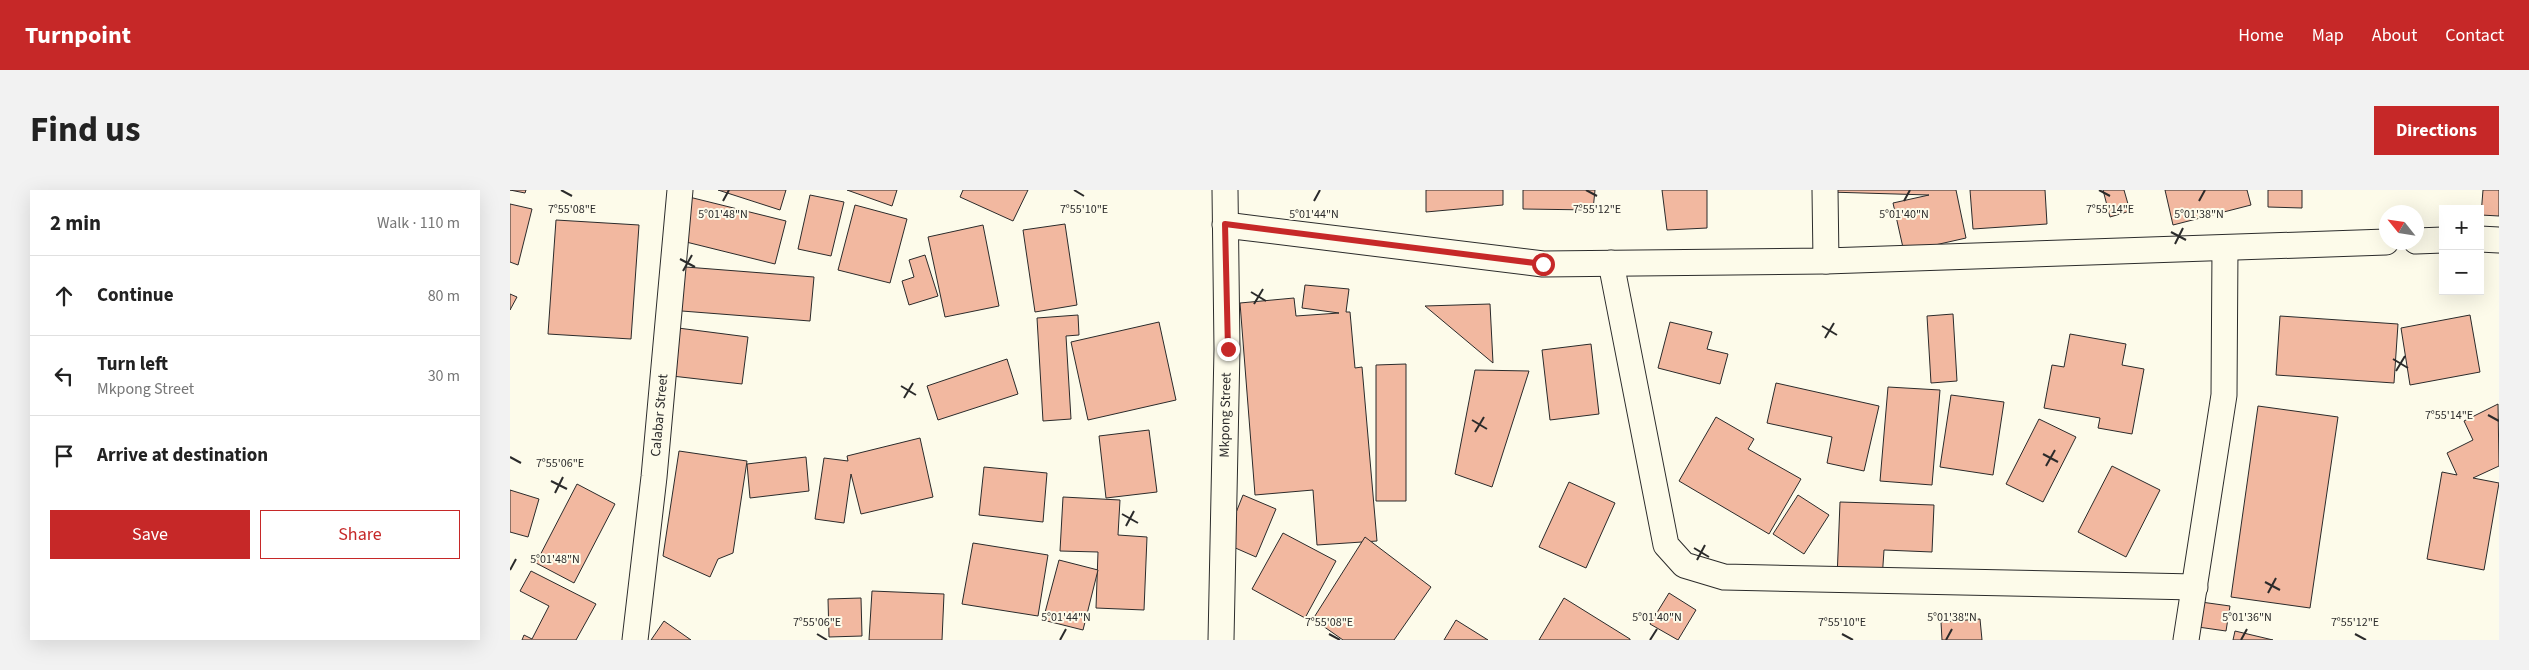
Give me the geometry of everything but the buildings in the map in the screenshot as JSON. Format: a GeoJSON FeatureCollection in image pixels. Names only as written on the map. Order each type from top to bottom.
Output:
{"type":"FeatureCollection","features":[{"type":"Feature","properties":{"kind":"street","name":"Calabar Street"},"geometry":{"type":"LineString","coordinates":[[634,640],[654,478],[680,190]]}},
{"type":"Feature","properties":{"kind":"street","name":"Mkpong Street"},"geometry":{"type":"LineString","coordinates":[[1221,640],[1228,349],[1225,190]]}},
{"type":"Feature","properties":{"kind":"street"},"geometry":{"type":"LineString","coordinates":[[1825,190],[1826,261]]}},
{"type":"Feature","properties":{"kind":"street"},"geometry":{"type":"LineString","coordinates":[[1225,224],[1543,264],[1826,261],[2379,242]]}},
{"type":"Feature","properties":{"kind":"street"},"geometry":{"type":"LineString","coordinates":[[2484,239],[2499,240]]}},
{"type":"Feature","properties":{"kind":"street"},"geometry":{"type":"LineString","coordinates":[[2424,241],[2439,240]]}},
{"type":"Feature","properties":{"kind":"street"},"geometry":{"type":"LineString","coordinates":[[2186,640],[2224,395],[2225,249]]}},
{"type":"Feature","properties":{"kind":"street"},"geometry":{"type":"LineString","coordinates":[[1611,263],[1666,545],[1684,565],[1724,577],[2194,588]]}},
{"type":"Feature","properties":{"kind":"route"},"geometry":{"type":"LineString","coordinates":[[1228,349],[1225,224],[1543,264]]}}]}
